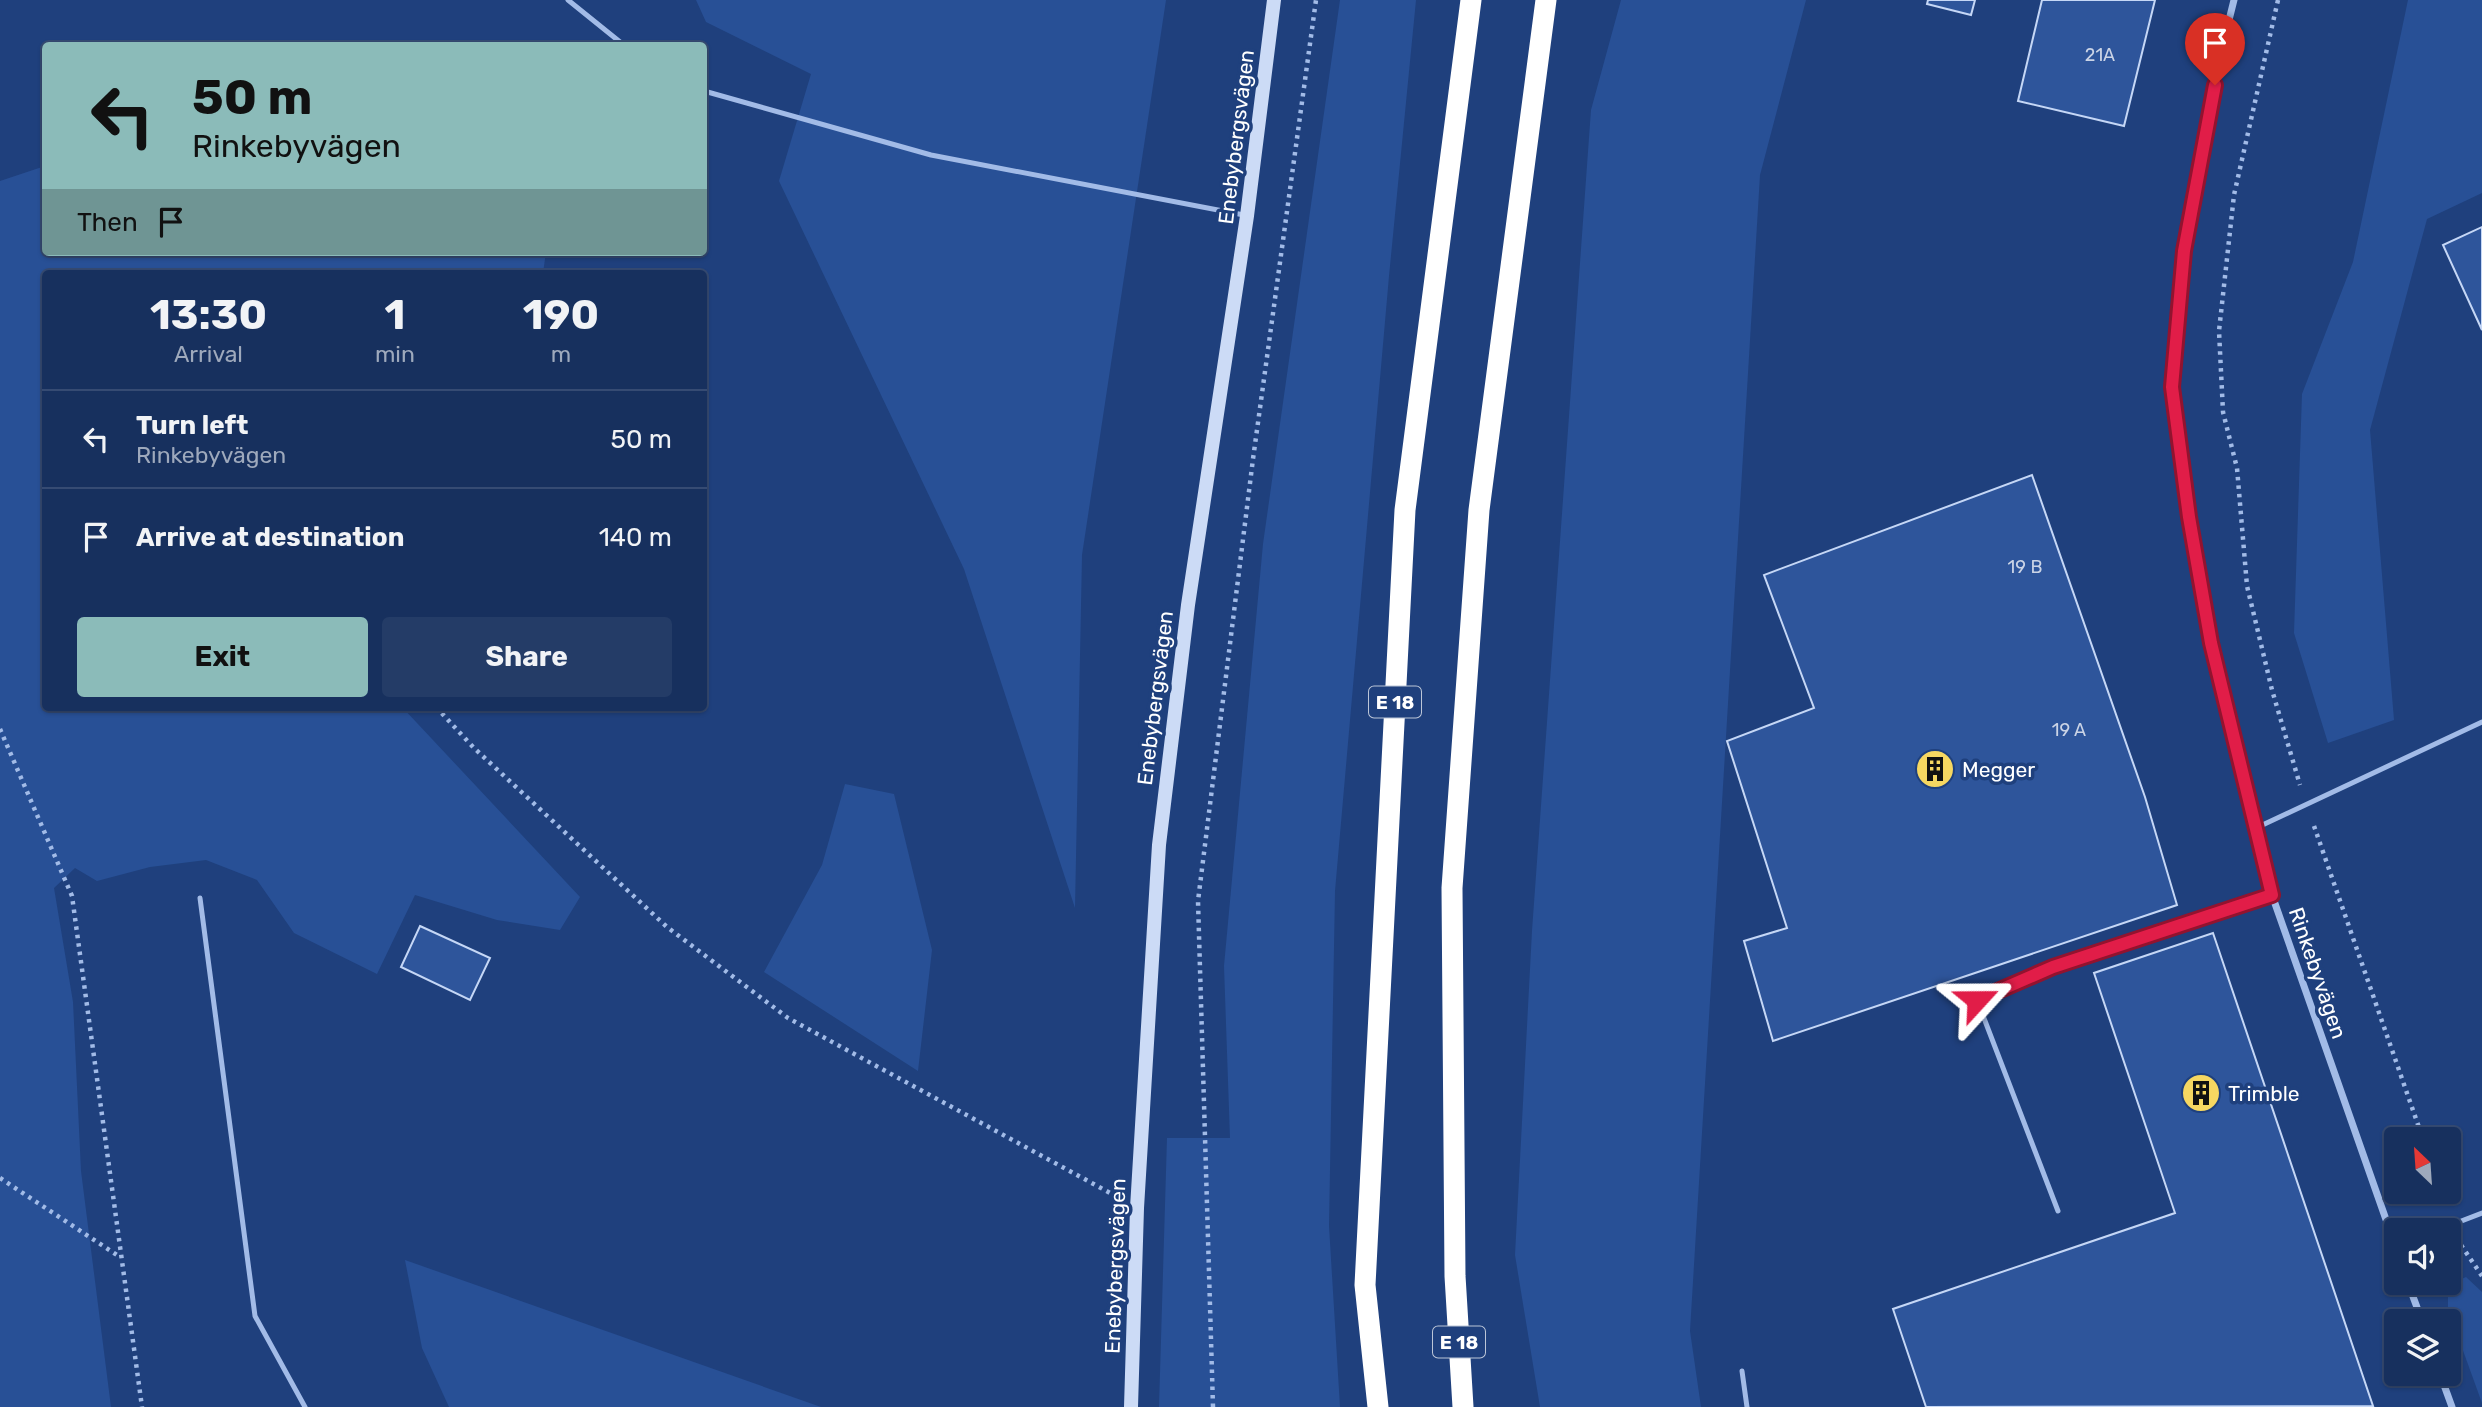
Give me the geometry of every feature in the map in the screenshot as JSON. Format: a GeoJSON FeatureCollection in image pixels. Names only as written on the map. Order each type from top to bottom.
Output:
{"type":"FeatureCollection","features":[{"type":"Feature","properties":{"kind":"highway","name":"E 18"},"geometry":{"type":"LineString","coordinates":[[1378,1407],[1365,1285],[1405,510],[1471,0]]}},
{"type":"Feature","properties":{"kind":"highway","name":"E 18"},"geometry":{"type":"LineString","coordinates":[[1463,1407],[1455,1276],[1452,888],[1479,510],[1546,0]]}},
{"type":"Feature","properties":{"kind":"main road","name":"Enebybergsvägen"},"geometry":{"type":"LineString","coordinates":[[1132,1407],[1137,1208],[1159,845],[1188,604],[1247,216],[1274,0]]}},
{"type":"Feature","properties":{"kind":"street","name":"Rinkebyvägen"},"geometry":{"type":"LineString","coordinates":[[2234,0],[2219,60],[2184,251],[2172,387],[2189,517],[2211,643],[2272,895],[2385,1218]]}},
{"type":"Feature","properties":{"kind":"street"},"geometry":{"type":"LineString","coordinates":[[2444,1386],[2452,1407]]}},
{"type":"Feature","properties":{"kind":"lane"},"geometry":{"type":"LineString","coordinates":[[568,0],[620,42]]}},
{"type":"Feature","properties":{"kind":"lane"},"geometry":{"type":"LineString","coordinates":[[707,92],[931,155],[1247,216]]}},
{"type":"Feature","properties":{"kind":"lane"},"geometry":{"type":"LineString","coordinates":[[2256,828],[2482,722]]}},
{"type":"Feature","properties":{"kind":"lane"},"geometry":{"type":"LineString","coordinates":[[2058,1211],[1977,1000],[2053,967],[2272,895]]}},
{"type":"Feature","properties":{"kind":"lane"},"geometry":{"type":"LineString","coordinates":[[200,898],[256,1316],[305,1407]]}},
{"type":"Feature","properties":{"kind":"lane"},"geometry":{"type":"LineString","coordinates":[[2461,1221],[2482,1213]]}},
{"type":"Feature","properties":{"kind":"lane"},"geometry":{"type":"LineString","coordinates":[[1742,1371],[1746,1407]]}},
{"type":"Feature","properties":{"kind":"path"},"geometry":{"type":"LineString","coordinates":[[1213,1407],[1198,901],[1253,460],[1316,0]]}},
{"type":"Feature","properties":{"kind":"path"},"geometry":{"type":"LineString","coordinates":[[2278,0],[2234,195],[2219,331],[2223,412],[2237,468],[2247,586],[2272,690],[2306,804],[2419,1127]]}},
{"type":"Feature","properties":{"kind":"path"},"geometry":{"type":"LineString","coordinates":[[440,711],[474,748],[667,927],[788,1018],[1137,1208]]}},
{"type":"Feature","properties":{"kind":"path"},"geometry":{"type":"LineString","coordinates":[[0,729],[72,896],[142,1407]]}},
{"type":"Feature","properties":{"kind":"path"},"geometry":{"type":"LineString","coordinates":[[0,1178],[121,1257]]}},
{"type":"Feature","properties":{"kind":"shaded area"},"geometry":{"type":"Polygon","coordinates":[[[696,0],[1166,0],[1082,555],[1075,908],[964,569],[779,181],[811,74],[706,22],[696,0]]]}},
{"type":"Feature","properties":{"kind":"shaded area"},"geometry":{"type":"Polygon","coordinates":[[[1340,0],[1416,0],[1335,891],[1329,1226],[1340,1407],[1159,1407],[1167,1138],[1230,1138],[1224,966],[1263,544],[1340,0]]]}},
{"type":"Feature","properties":{"kind":"shaded area"},"geometry":{"type":"Polygon","coordinates":[[[1621,0],[1806,0],[1760,175],[1690,1331],[1701,1407],[1540,1407],[1515,1255],[1532,931],[1591,110],[1621,0]]]}},
{"type":"Feature","properties":{"kind":"shaded area"},"geometry":{"type":"Polygon","coordinates":[[[2408,0],[2482,0],[2482,193],[2427,219],[2370,430],[2394,720],[2328,743],[2294,633],[2302,394],[2353,262],[2408,0]]]}},
{"type":"Feature","properties":{"kind":"shaded area"},"geometry":{"type":"Polygon","coordinates":[[[42,167],[42,256],[545,256],[543,270],[42,270],[42,711],[406,711],[580,897],[560,930],[497,920],[415,895],[377,974],[294,933],[257,880],[206,860],[150,867],[97,881],[75,868],[54,888],[73,1002],[81,1171],[111,1407],[0,1407],[0,181],[42,167]]]}},
{"type":"Feature","properties":{"kind":"shaded area"},"geometry":{"type":"Polygon","coordinates":[[[845,784],[894,794],[932,950],[918,1071],[764,972],[822,865],[845,784]]]}},
{"type":"Feature","properties":{"kind":"shaded area"},"geometry":{"type":"Polygon","coordinates":[[[405,1260],[821,1407],[449,1407],[422,1348],[405,1260]]]}},
{"type":"Feature","properties":{"kind":"shaded area"},"geometry":{"type":"Polygon","coordinates":[[[2466,1277],[2482,1292],[2482,1403],[2461,1345],[2461,1309],[2448,1309],[2448,1295],[2461,1295],[2461,1279],[2466,1277]]]}},
{"type":"Feature","properties":{"kind":"building"},"geometry":{"type":"Polygon","coordinates":[[[1928,0],[1975,0],[1971,15],[1927,4],[1928,0]]]}},
{"type":"Feature","properties":{"kind":"building"},"geometry":{"type":"Polygon","coordinates":[[[2042,0],[2155,0],[2124,126],[2018,101],[2042,0]]]}},
{"type":"Feature","properties":{"kind":"building"},"geometry":{"type":"Polygon","coordinates":[[[2482,227],[2482,330],[2443,245],[2482,227]]]}},
{"type":"Feature","properties":{"kind":"building","name":"Megger"},"geometry":{"type":"Polygon","coordinates":[[[2032,475],[2145,797],[2177,905],[1773,1041],[1744,941],[1787,928],[1727,741],[1814,708],[1764,575],[2032,475]]]}},
{"type":"Feature","properties":{"kind":"building"},"geometry":{"type":"Polygon","coordinates":[[[420,926],[490,958],[470,1000],[401,967],[420,926]]]}},
{"type":"Feature","properties":{"kind":"building","name":"Trimble"},"geometry":{"type":"Polygon","coordinates":[[[2213,933],[2373,1406],[1926,1407],[1893,1309],[2175,1213],[2094,973],[2213,933]]]}},
{"type":"Feature","properties":{"kind":"place","name":"Megger"},"geometry":{"type":"Point","coordinates":[1935,769]}},
{"type":"Feature","properties":{"kind":"place","name":"Trimble"},"geometry":{"type":"Point","coordinates":[2201,1093]}},
{"type":"Feature","properties":{"kind":"route"},"geometry":{"type":"LineString","coordinates":[[1977,1000],[2053,967],[2272,895],[2211,643],[2189,517],[2172,387],[2184,251],[2215,85]]}}]}
